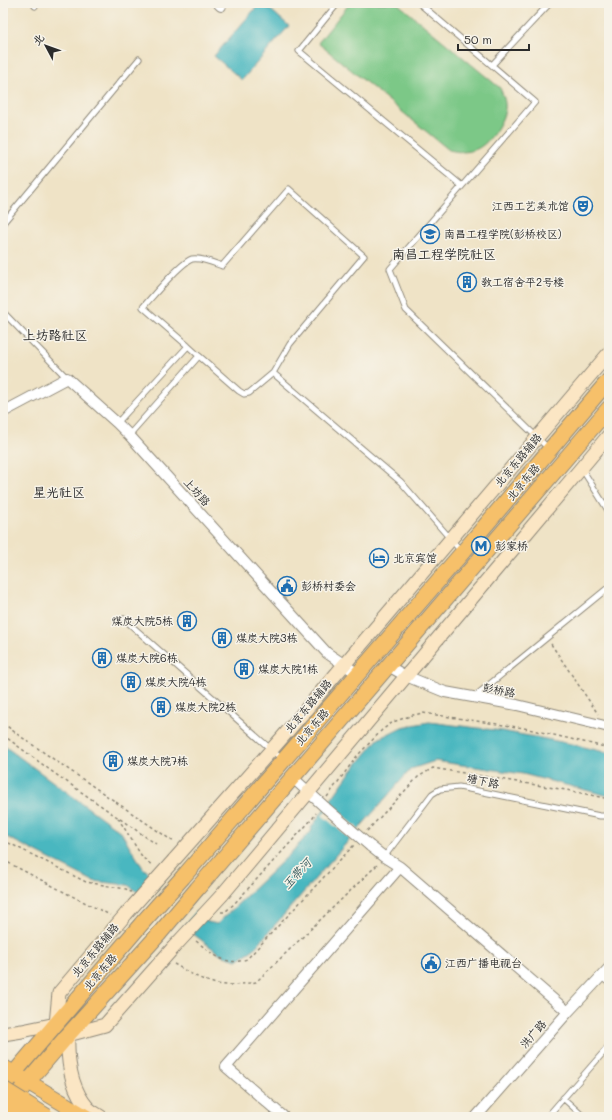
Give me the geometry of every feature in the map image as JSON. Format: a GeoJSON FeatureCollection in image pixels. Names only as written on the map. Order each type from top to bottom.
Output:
{"type":"FeatureCollection","features":[{"type":"Feature","properties":{"kind":"highway"},"geometry":{"type":"LineString","coordinates":[[3,1090],[46,1117]]}},
{"type":"Feature","properties":{"kind":"highway"},"geometry":{"type":"LineString","coordinates":[[3,1106],[21,1117]]}},
{"type":"Feature","properties":{"kind":"main road","name":"北京东路辅路"},"geometry":{"type":"LineString","coordinates":[[56,1024],[59,993],[271,750],[609,353]]}},
{"type":"Feature","properties":{"kind":"main road","name":"北京东路"},"geometry":{"type":"LineString","coordinates":[[3,1086],[8,1070],[56,1024],[609,380]]}},
{"type":"Feature","properties":{"kind":"main road","name":"北京东路"},"geometry":{"type":"LineString","coordinates":[[3,1111],[68,1035],[198,889],[609,408]]}},
{"type":"Feature","properties":{"kind":"main road"},"geometry":{"type":"LineString","coordinates":[[101,1117],[89,1109],[80,1098],[73,1081],[68,1054],[68,1035],[105,1025],[165,959],[173,948],[222,895],[609,435]]}},
{"type":"Feature","properties":{"kind":"main road"},"geometry":{"type":"LineString","coordinates":[[3,1034],[56,1024]]}},
{"type":"Feature","properties":{"kind":"main road"},"geometry":{"type":"LineString","coordinates":[[8,1070],[86,1117]]}},
{"type":"Feature","properties":{"kind":"street"},"geometry":{"type":"LineString","coordinates":[[3,412],[67,378]]}},
{"type":"Feature","properties":{"kind":"street","name":"上坊路"},"geometry":{"type":"LineString","coordinates":[[67,378],[117,423],[328,653],[358,674]]}},
{"type":"Feature","properties":{"kind":"street","name":"彭桥路"},"geometry":{"type":"LineString","coordinates":[[388,666],[406,676],[445,692],[517,705],[609,727]]}},
{"type":"Feature","properties":{"kind":"street"},"geometry":{"type":"LineString","coordinates":[[292,778],[370,846],[400,867],[568,1012]]}},
{"type":"Feature","properties":{"kind":"street"},"geometry":{"type":"LineString","coordinates":[[284,1117],[226,1067],[400,867]]}},
{"type":"Feature","properties":{"kind":"street","name":"洪广路"},"geometry":{"type":"LineString","coordinates":[[476,1117],[568,1012],[605,980],[609,968]]}},
{"type":"Feature","properties":{"kind":"lane"},"geometry":{"type":"LineString","coordinates":[[338,3],[299,50],[462,186]]}},
{"type":"Feature","properties":{"kind":"lane"},"geometry":{"type":"LineString","coordinates":[[419,3],[535,102],[390,269],[406,310],[550,449]]}},
{"type":"Feature","properties":{"kind":"lane"},"geometry":{"type":"LineString","coordinates":[[492,65],[550,3]]}},
{"type":"Feature","properties":{"kind":"lane"},"geometry":{"type":"LineString","coordinates":[[3,223],[139,59]]}},
{"type":"Feature","properties":{"kind":"lane"},"geometry":{"type":"LineString","coordinates":[[289,189],[364,256],[290,344],[273,373],[249,394],[244,394],[239,391],[188,346],[143,307],[182,265],[192,259],[208,260],[222,266],[289,189]]}},
{"type":"Feature","properties":{"kind":"lane"},"geometry":{"type":"LineString","coordinates":[[3,312],[67,378]]}},
{"type":"Feature","properties":{"kind":"lane"},"geometry":{"type":"LineString","coordinates":[[117,423],[188,346]]}},
{"type":"Feature","properties":{"kind":"lane"},"geometry":{"type":"LineString","coordinates":[[129,436],[199,356]]}},
{"type":"Feature","properties":{"kind":"lane"},"geometry":{"type":"LineString","coordinates":[[273,373],[401,482],[462,553]]}},
{"type":"Feature","properties":{"kind":"lane"},"geometry":{"type":"LineString","coordinates":[[581,468],[609,512]]}},
{"type":"Feature","properties":{"kind":"lane"},"geometry":{"type":"LineString","coordinates":[[474,697],[609,587]]}},
{"type":"Feature","properties":{"kind":"lane"},"geometry":{"type":"LineString","coordinates":[[124,619],[283,760]]}},
{"type":"Feature","properties":{"kind":"lane","name":"塘下路"},"geometry":{"type":"LineString","coordinates":[[384,857],[432,794],[440,789],[458,787],[600,816],[609,816]]}},
{"type":"Feature","properties":{"kind":"lane"},"geometry":{"type":"LineString","coordinates":[[547,1117],[609,1046]]}},
{"type":"Feature","properties":{"kind":"lane"},"geometry":{"type":"LineString","coordinates":[[564,1098],[584,1117]]}},
{"type":"Feature","properties":{"kind":"path"},"geometry":{"type":"LineString","coordinates":[[547,638],[600,716]]}},
{"type":"Feature","properties":{"kind":"path"},"geometry":{"type":"LineString","coordinates":[[220,912],[225,912],[234,904],[314,818],[324,806],[343,775],[357,756],[382,730],[393,722],[413,714],[423,713],[524,728],[609,748]]}},
{"type":"Feature","properties":{"kind":"path"},"geometry":{"type":"LineString","coordinates":[[3,723],[184,848]]}},
{"type":"Feature","properties":{"kind":"path"},"geometry":{"type":"LineString","coordinates":[[3,734],[54,773],[156,844]]}},
{"type":"Feature","properties":{"kind":"path"},"geometry":{"type":"LineString","coordinates":[[364,835],[418,777],[433,768],[572,791],[609,799]]}},
{"type":"Feature","properties":{"kind":"path"},"geometry":{"type":"LineString","coordinates":[[118,818],[143,858],[155,867]]}},
{"type":"Feature","properties":{"kind":"path"},"geometry":{"type":"LineString","coordinates":[[3,840],[86,882],[126,889],[133,893]]}},
{"type":"Feature","properties":{"kind":"path"},"geometry":{"type":"LineString","coordinates":[[196,942],[220,959],[231,962],[240,962],[247,959],[358,841]]}},
{"type":"Feature","properties":{"kind":"path"},"geometry":{"type":"LineString","coordinates":[[165,959],[214,983],[237,985],[256,982],[384,857]]}},
{"type":"Feature","properties":{"kind":"path"},"geometry":{"type":"LineString","coordinates":[[3,860],[68,894],[124,917]]}},
{"type":"Feature","properties":{"kind":"green space"},"geometry":{"type":"Polygon","coordinates":[[[350,3],[397,3],[500,88],[505,103],[504,115],[494,133],[484,144],[479,148],[468,152],[449,150],[318,43],[350,3]]]}},
{"type":"Feature","properties":{"kind":"water"},"geometry":{"type":"Polygon","coordinates":[[[260,3],[263,3],[289,26],[242,80],[214,56],[260,3]]]}},
{"type":"Feature","properties":{"kind":"water","name":"玉带河"},"geometry":{"type":"Polygon","coordinates":[[[429,722],[502,731],[567,743],[609,753],[609,796],[523,774],[435,761],[411,769],[254,949],[237,960],[224,956],[212,948],[128,885],[93,881],[3,835],[3,745],[121,832],[143,868],[208,922],[217,924],[290,854],[312,830],[311,828],[349,774],[378,739],[402,727],[429,722]]]}},
{"type":"Feature","properties":{"kind":"pier"},"geometry":{"type":"Polygon","coordinates":[[[331,805],[360,830],[351,840],[322,815],[331,805]]]}},
{"type":"Feature","properties":{"kind":"pier"},"geometry":{"type":"Polygon","coordinates":[[[163,882],[197,910],[182,928],[147,901],[163,882]]]}},
{"type":"Feature","properties":{"kind":"place","name":"江西工艺美术馆"},"geometry":{"type":"Point","coordinates":[583,206]}},
{"type":"Feature","properties":{"kind":"place","name":"南昌工程学院(彭桥校区)"},"geometry":{"type":"Point","coordinates":[430,234]}},
{"type":"Feature","properties":{"kind":"place","name":"教工宿舍平2号楼"},"geometry":{"type":"Point","coordinates":[467,282]}},
{"type":"Feature","properties":{"kind":"place","name":"彭家桥"},"geometry":{"type":"Point","coordinates":[481,546]}},
{"type":"Feature","properties":{"kind":"place","name":"北京宾馆"},"geometry":{"type":"Point","coordinates":[379,558]}},
{"type":"Feature","properties":{"kind":"place","name":"彭桥村委会"},"geometry":{"type":"Point","coordinates":[287,586]}},
{"type":"Feature","properties":{"kind":"place","name":"煤炭大院5栋"},"geometry":{"type":"Point","coordinates":[187,621]}},
{"type":"Feature","properties":{"kind":"place","name":"煤炭大院3栋"},"geometry":{"type":"Point","coordinates":[222,638]}},
{"type":"Feature","properties":{"kind":"place","name":"煤炭大院6栋"},"geometry":{"type":"Point","coordinates":[102,658]}},
{"type":"Feature","properties":{"kind":"place","name":"煤炭大院1栋"},"geometry":{"type":"Point","coordinates":[244,669]}},
{"type":"Feature","properties":{"kind":"place","name":"煤炭大院4栋"},"geometry":{"type":"Point","coordinates":[131,682]}},
{"type":"Feature","properties":{"kind":"place","name":"煤炭大院2栋"},"geometry":{"type":"Point","coordinates":[161,707]}},
{"type":"Feature","properties":{"kind":"place","name":"煤炭大院7栋"},"geometry":{"type":"Point","coordinates":[113,761]}},
{"type":"Feature","properties":{"kind":"place","name":"江西广播电视台"},"geometry":{"type":"Point","coordinates":[431,963]}},
{"type":"Feature","properties":{"kind":"district","name":"南昌工程学院社区"},"geometry":{"type":"Point","coordinates":[444,254]}},
{"type":"Feature","properties":{"kind":"district","name":"上坊路社区"},"geometry":{"type":"Point","coordinates":[55,335]}},
{"type":"Feature","properties":{"kind":"district","name":"星光社区"},"geometry":{"type":"Point","coordinates":[59,492]}}]}
